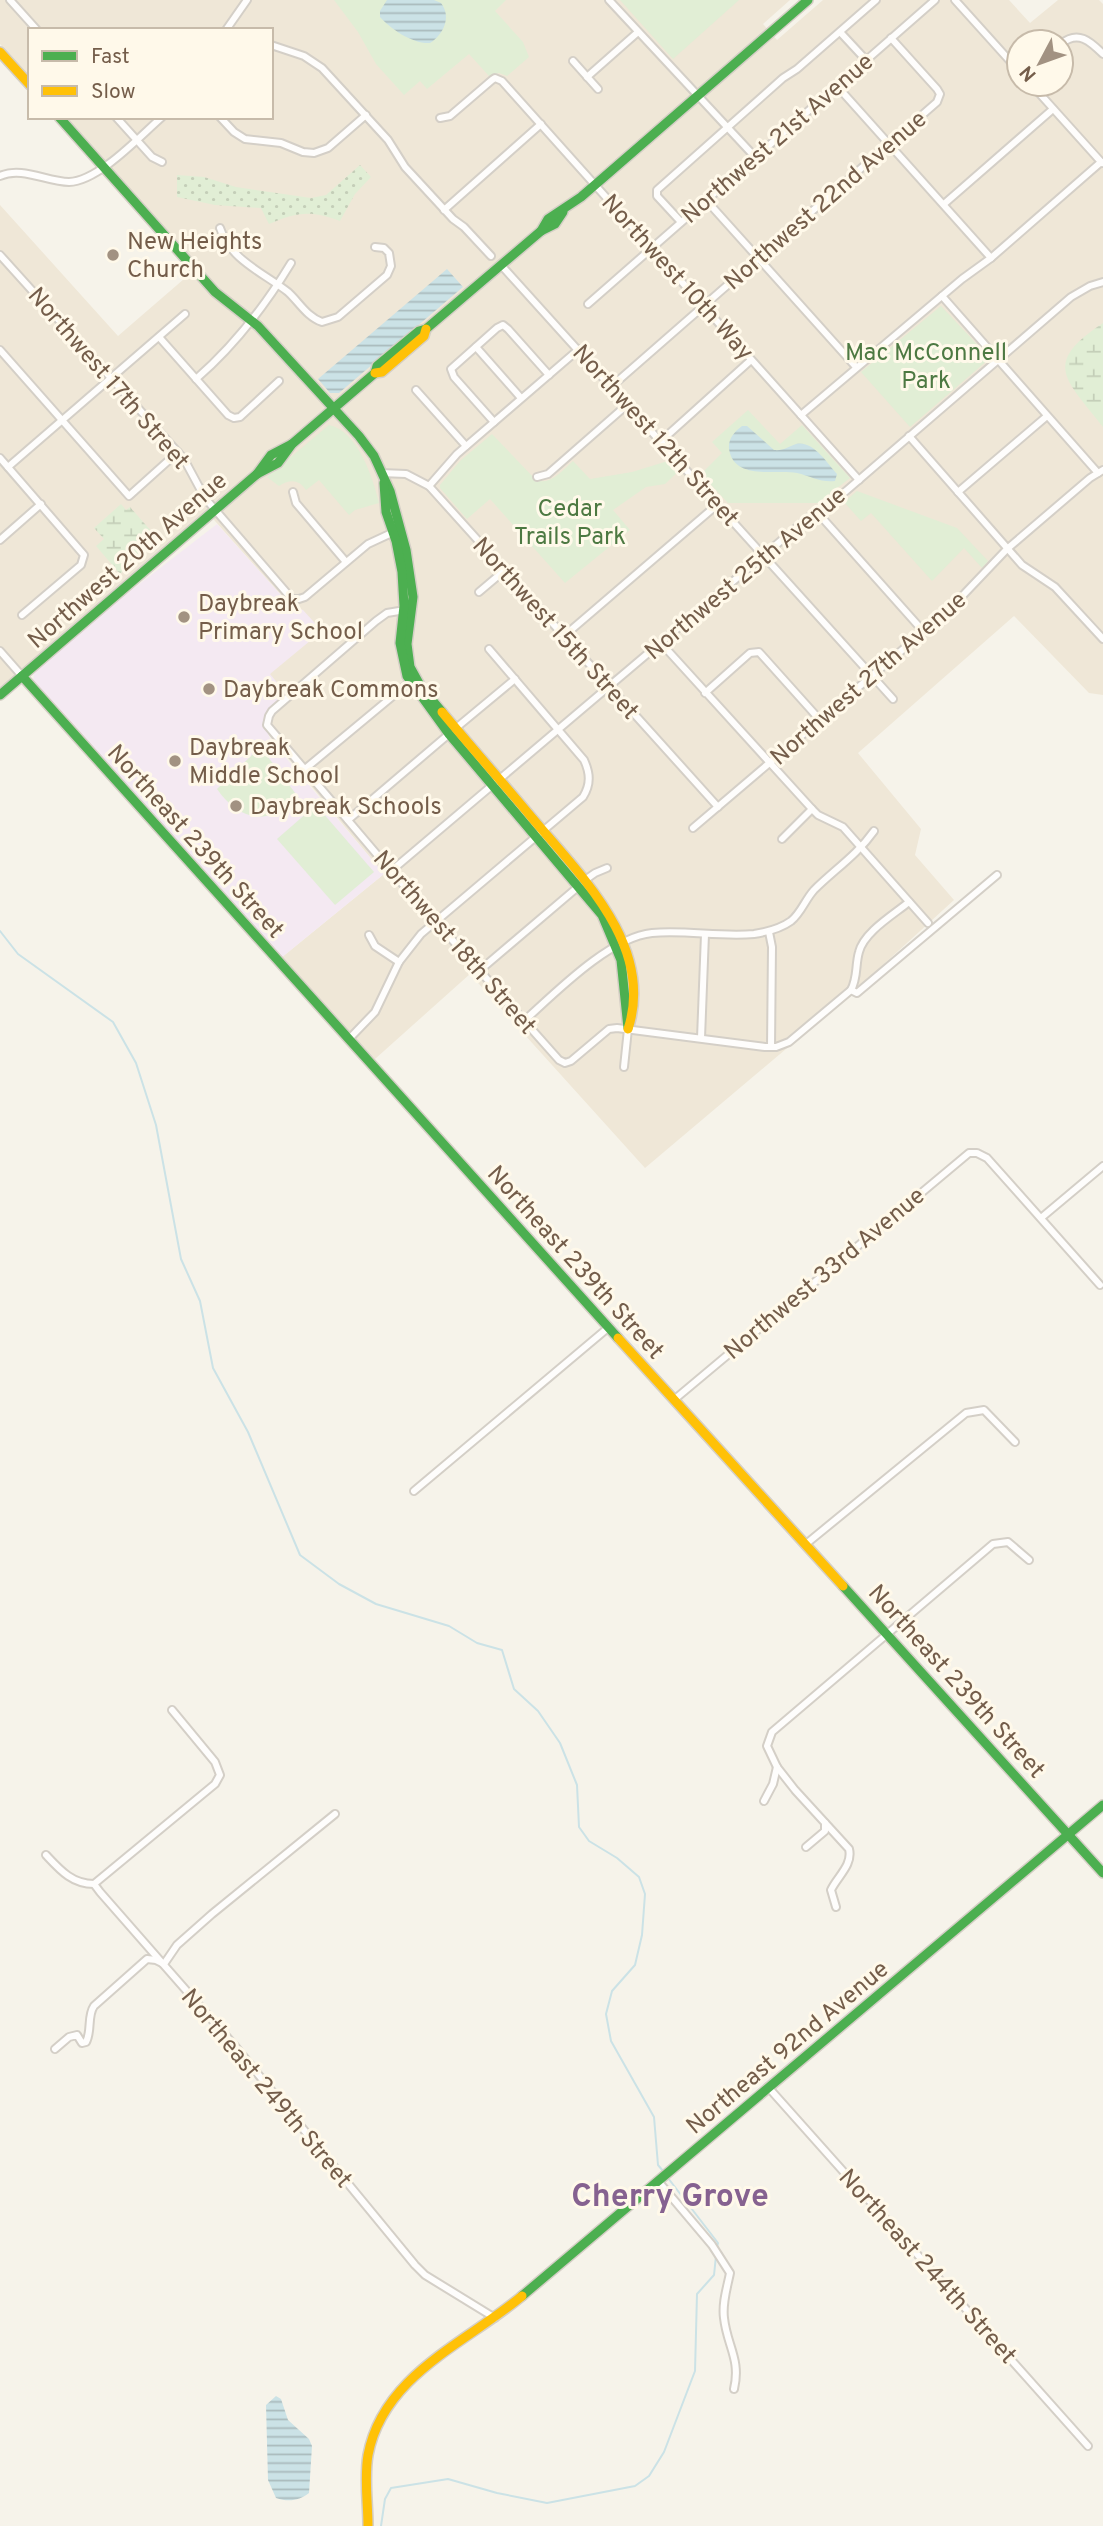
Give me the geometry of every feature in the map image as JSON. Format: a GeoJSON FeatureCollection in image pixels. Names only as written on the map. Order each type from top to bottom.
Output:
{"type":"FeatureCollection","features":[{"type":"Feature","properties":{"kind":"street"},"geometry":{"type":"LineString","coordinates":[[10,0],[35,28]]}},
{"type":"Feature","properties":{"kind":"street"},"geometry":{"type":"LineString","coordinates":[[229,27],[247,0]]}},
{"type":"Feature","properties":{"kind":"street"},"geometry":{"type":"LineString","coordinates":[[609,0],[755,157]]}},
{"type":"Feature","properties":{"kind":"street","name":"Northwest 20th Avenue"},"geometry":{"type":"LineString","coordinates":[[0,695],[257,474],[259,467],[285,445],[292,444],[375,373],[390,366],[424,336],[426,330],[541,231],[543,223],[555,213],[563,212],[808,0]]}},
{"type":"Feature","properties":{"kind":"street"},"geometry":{"type":"LineString","coordinates":[[681,222],[657,196],[657,190],[876,0]]}},
{"type":"Feature","properties":{"kind":"street","name":"Northwest 21st Avenue"},"geometry":{"type":"LineString","coordinates":[[588,304],[935,0]]}},
{"type":"Feature","properties":{"kind":"street"},"geometry":{"type":"LineString","coordinates":[[955,0],[1005,55]]}},
{"type":"Feature","properties":{"kind":"street"},"geometry":{"type":"LineString","coordinates":[[587,77],[638,32]]}},
{"type":"Feature","properties":{"kind":"street"},"geometry":{"type":"LineString","coordinates":[[840,32],[866,60]]}},
{"type":"Feature","properties":{"kind":"street"},"geometry":{"type":"LineString","coordinates":[[1075,37],[1089,41],[1103,54]]}},
{"type":"Feature","properties":{"kind":"street","name":"Northwest 22nd Avenue"},"geometry":{"type":"LineString","coordinates":[[612,386],[937,102],[940,94],[891,38]]}},
{"type":"Feature","properties":{"kind":"street"},"geometry":{"type":"LineString","coordinates":[[273,46],[295,52],[318,65],[366,115],[394,148],[405,167],[491,256]]}},
{"type":"Feature","properties":{"kind":"street"},"geometry":{"type":"LineString","coordinates":[[0,52],[28,83]]}},
{"type":"Feature","properties":{"kind":"street"},"geometry":{"type":"LineString","coordinates":[[573,61],[598,89]]}},
{"type":"Feature","properties":{"kind":"street","name":"Northwest 10th Way"},"geometry":{"type":"LineString","coordinates":[[440,118],[450,116],[495,78],[502,81],[859,480]]}},
{"type":"Feature","properties":{"kind":"street"},"geometry":{"type":"LineString","coordinates":[[836,86],[991,258]]}},
{"type":"Feature","properties":{"kind":"street"},"geometry":{"type":"LineString","coordinates":[[801,415],[1102,163],[1043,98]]}},
{"type":"Feature","properties":{"kind":"street"},"geometry":{"type":"LineString","coordinates":[[944,204],[1053,109]]}},
{"type":"Feature","properties":{"kind":"street"},"geometry":{"type":"LineString","coordinates":[[222,119],[245,139],[281,143],[303,152],[314,153],[332,144],[366,115]]}},
{"type":"Feature","properties":{"kind":"street"},"geometry":{"type":"LineString","coordinates":[[61,119],[215,292],[251,320],[369,449],[390,491],[396,531],[407,550],[412,586],[407,610],[407,643],[412,680],[608,911],[633,982],[634,1018],[628,1029],[624,1067]]}},
{"type":"Feature","properties":{"kind":"street"},"geometry":{"type":"LineString","coordinates":[[118,119],[152,157],[162,162]]}},
{"type":"Feature","properties":{"kind":"street"},"geometry":{"type":"LineString","coordinates":[[0,176],[22,173],[69,182],[86,178],[104,167],[160,119]]}},
{"type":"Feature","properties":{"kind":"street"},"geometry":{"type":"LineString","coordinates":[[444,210],[541,124]]}},
{"type":"Feature","properties":{"kind":"street"},"geometry":{"type":"LineString","coordinates":[[706,200],[856,367]]}},
{"type":"Feature","properties":{"kind":"street"},"geometry":{"type":"LineString","coordinates":[[220,228],[223,238],[242,259],[278,285],[312,317],[325,322],[338,317],[387,275],[391,266],[390,253],[384,248],[376,247]]}},
{"type":"Feature","properties":{"kind":"street","name":"Northwest 17th Street"},"geometry":{"type":"LineString","coordinates":[[0,255],[178,452],[215,510],[288,595],[295,600],[305,597],[346,562]]}},
{"type":"Feature","properties":{"kind":"street"},"geometry":{"type":"LineString","coordinates":[[196,379],[228,351],[278,285],[291,263]]}},
{"type":"Feature","properties":{"kind":"street","name":"Northwest 12th Street"},"geometry":{"type":"LineString","coordinates":[[501,265],[893,699]]}},
{"type":"Feature","properties":{"kind":"street","name":"Northwest 25th Avenue"},"geometry":{"type":"LineString","coordinates":[[391,871],[764,556],[859,480],[1071,298],[1090,286],[1103,282]]}},
{"type":"Feature","properties":{"kind":"street"},"geometry":{"type":"LineString","coordinates":[[942,296],[1047,416],[1101,472]]}},
{"type":"Feature","properties":{"kind":"street"},"geometry":{"type":"LineString","coordinates":[[8,467],[184,314]]}},
{"type":"Feature","properties":{"kind":"street"},"geometry":{"type":"LineString","coordinates":[[494,422],[451,372],[454,365],[497,328],[503,325],[549,375]]}},
{"type":"Feature","properties":{"kind":"street"},"geometry":{"type":"LineString","coordinates":[[159,337],[234,418],[240,417],[279,381]]}},
{"type":"Feature","properties":{"kind":"street"},"geometry":{"type":"LineString","coordinates":[[476,347],[522,398]]}},
{"type":"Feature","properties":{"kind":"street"},"geometry":{"type":"LineString","coordinates":[[429,486],[447,463],[579,349]]}},
{"type":"Feature","properties":{"kind":"street"},"geometry":{"type":"LineString","coordinates":[[0,350],[129,496],[178,452]]}},
{"type":"Feature","properties":{"kind":"street"},"geometry":{"type":"LineString","coordinates":[[661,440],[751,359]]}},
{"type":"Feature","properties":{"kind":"street"},"geometry":{"type":"LineString","coordinates":[[415,390],[466,446]]}},
{"type":"Feature","properties":{"kind":"street"},"geometry":{"type":"LineString","coordinates":[[537,477],[548,474],[628,404]]}},
{"type":"Feature","properties":{"kind":"street"},"geometry":{"type":"LineString","coordinates":[[958,492],[1047,416]]}},
{"type":"Feature","properties":{"kind":"street"},"geometry":{"type":"LineString","coordinates":[[909,436],[1007,549],[1027,569],[1055,587],[1103,639]]}},
{"type":"Feature","properties":{"kind":"street"},"geometry":{"type":"LineString","coordinates":[[0,458],[82,550],[84,558],[81,565],[22,615]]}},
{"type":"Feature","properties":{"kind":"street","name":"Northwest 27th Avenue"},"geometry":{"type":"LineString","coordinates":[[693,828],[964,596],[1007,549],[1101,472]]}},
{"type":"Feature","properties":{"kind":"street","name":"Northwest 15th Street"},"geometry":{"type":"LineString","coordinates":[[382,477],[406,474],[429,486],[718,807]]}},
{"type":"Feature","properties":{"kind":"street"},"geometry":{"type":"LineString","coordinates":[[293,492],[296,503],[346,562],[372,541],[396,531]]}},
{"type":"Feature","properties":{"kind":"street"},"geometry":{"type":"LineString","coordinates":[[0,540],[41,504]]}},
{"type":"Feature","properties":{"kind":"street"},"geometry":{"type":"LineString","coordinates":[[564,636],[718,504]]}},
{"type":"Feature","properties":{"kind":"street"},"geometry":{"type":"LineString","coordinates":[[817,512],[923,631]]}},
{"type":"Feature","properties":{"kind":"street"},"geometry":{"type":"LineString","coordinates":[[480,592],[505,570]]}},
{"type":"Feature","properties":{"kind":"street","name":"Northwest 18th Street"},"geometry":{"type":"LineString","coordinates":[[407,610],[387,613],[376,621],[272,711],[268,721],[270,730],[559,1060],[565,1063],[609,1029],[628,1029]]}},
{"type":"Feature","properties":{"kind":"street"},"geometry":{"type":"LineString","coordinates":[[661,643],[769,764],[818,815],[843,827],[928,923]]}},
{"type":"Feature","properties":{"kind":"street"},"geometry":{"type":"LineString","coordinates":[[349,1039],[375,1012],[399,962],[410,946],[435,921],[540,834],[589,789],[590,780],[584,760],[489,649]]}},
{"type":"Feature","properties":{"kind":"street"},"geometry":{"type":"LineString","coordinates":[[0,651],[22,676]]}},
{"type":"Feature","properties":{"kind":"street"},"geometry":{"type":"LineString","coordinates":[[705,693],[751,652],[759,652],[820,720]]}},
{"type":"Feature","properties":{"kind":"street","name":"Northeast 239th Street"},"geometry":{"type":"LineString","coordinates":[[22,676],[1103,1872]]}},
{"type":"Feature","properties":{"kind":"street"},"geometry":{"type":"LineString","coordinates":[[348,820],[515,679]]}},
{"type":"Feature","properties":{"kind":"street"},"geometry":{"type":"LineString","coordinates":[[305,769],[412,680]]}},
{"type":"Feature","properties":{"kind":"street"},"geometry":{"type":"LineString","coordinates":[[782,839],[812,809]]}},
{"type":"Feature","properties":{"kind":"street"},"geometry":{"type":"LineString","coordinates":[[524,1021],[620,943],[634,936],[652,933],[741,936],[769,932],[792,920],[813,892],[861,849],[874,831]]}},
{"type":"Feature","properties":{"kind":"street"},"geometry":{"type":"LineString","coordinates":[[479,971],[582,883],[607,868]]}},
{"type":"Feature","properties":{"kind":"street"},"geometry":{"type":"LineString","coordinates":[[851,990],[857,993],[997,875]]}},
{"type":"Feature","properties":{"kind":"street"},"geometry":{"type":"LineString","coordinates":[[628,1029],[771,1047],[781,1045],[793,1039],[851,990],[856,981],[863,942],[909,902]]}},
{"type":"Feature","properties":{"kind":"street"},"geometry":{"type":"LineString","coordinates":[[769,932],[772,947],[771,1047]]}},
{"type":"Feature","properties":{"kind":"street"},"geometry":{"type":"LineString","coordinates":[[701,1038],[705,934]]}},
{"type":"Feature","properties":{"kind":"street"},"geometry":{"type":"LineString","coordinates":[[369,935],[375,946],[399,962]]}},
{"type":"Feature","properties":{"kind":"street","name":"Northwest 33rd Avenue"},"geometry":{"type":"LineString","coordinates":[[675,1399],[963,1157],[976,1153],[987,1158],[1041,1218]]}},
{"type":"Feature","properties":{"kind":"street"},"geometry":{"type":"LineString","coordinates":[[1100,1284],[1041,1218],[1103,1166]]}},
{"type":"Feature","properties":{"kind":"street"},"geometry":{"type":"LineString","coordinates":[[414,1491],[609,1326]]}},
{"type":"Feature","properties":{"kind":"street"},"geometry":{"type":"LineString","coordinates":[[806,1544],[966,1413],[984,1410],[1015,1442]]}},
{"type":"Feature","properties":{"kind":"street"},"geometry":{"type":"LineString","coordinates":[[836,1907],[831,1890],[838,1876],[849,1864],[851,1856],[846,1845],[777,1767],[767,1746],[772,1732],[993,1544],[1008,1542],[1029,1559]]}},
{"type":"Feature","properties":{"kind":"street"},"geometry":{"type":"LineString","coordinates":[[94,1884],[215,1784],[220,1775],[215,1762],[172,1710]]}},
{"type":"Feature","properties":{"kind":"street"},"geometry":{"type":"LineString","coordinates":[[764,1801],[773,1784],[777,1767]]}},
{"type":"Feature","properties":{"kind":"street","name":"Northeast 92nd Avenue"},"geometry":{"type":"LineString","coordinates":[[368,2526],[368,2458],[375,2430],[408,2383],[425,2366],[495,2318],[1103,1805]]}},
{"type":"Feature","properties":{"kind":"street"},"geometry":{"type":"LineString","coordinates":[[55,2049],[69,2037],[77,2035],[82,2043],[86,2042],[90,2036],[90,2011],[94,2006],[147,1959],[164,1964],[177,1945],[194,1929],[335,1814]]}},
{"type":"Feature","properties":{"kind":"street"},"geometry":{"type":"LineString","coordinates":[[806,1847],[825,1831],[825,1823]]}},
{"type":"Feature","properties":{"kind":"street","name":"Northeast 249th Street"},"geometry":{"type":"LineString","coordinates":[[46,1855],[73,1880],[94,1884],[234,2045],[415,2265],[425,2275],[495,2318]]}},
{"type":"Feature","properties":{"kind":"street","name":"Northeast 244th Street"},"geometry":{"type":"LineString","coordinates":[[768,2087],[1088,2446]]}},
{"type":"Feature","properties":{"kind":"street"},"geometry":{"type":"LineString","coordinates":[[658,2181],[712,2245],[730,2273],[724,2317],[736,2359],[738,2374],[734,2389]]}},
{"type":"Feature","properties":{"kind":"shaded area"},"geometry":{"type":"Polygon","coordinates":[[[0,0],[790,0],[763,24],[777,40],[823,0],[1009,0],[1030,23],[1058,0],[1099,0],[1103,4],[1103,695],[1089,693],[1014,616],[858,753],[921,829],[915,855],[954,900],[850,995],[645,1168],[470,974],[375,1059],[281,958],[384,874],[267,733],[270,674],[299,610],[290,605],[207,512],[0,688],[0,205],[118,336],[199,266],[67,119],[273,119],[273,28],[28,28],[28,75],[0,44],[0,0]]]}},
{"type":"Feature","properties":{"kind":"shaded area","name":"Daybreak Schools"},"geometry":{"type":"Polygon","coordinates":[[[217,524],[290,605],[303,610],[322,631],[270,674],[289,697],[268,717],[266,728],[270,739],[384,874],[281,958],[33,684],[34,671],[111,606],[217,524]]]}},
{"type":"Feature","properties":{"kind":"green space"},"geometry":{"type":"Polygon","coordinates":[[[334,0],[506,0],[495,11],[523,42],[529,57],[507,76],[499,73],[489,76],[469,54],[427,89],[420,81],[404,95],[376,64],[358,32],[334,0]]]}},
{"type":"Feature","properties":{"kind":"green space"},"geometry":{"type":"Polygon","coordinates":[[[620,0],[739,0],[673,59],[620,0]]]}},
{"type":"Feature","properties":{"kind":"green space"},"geometry":{"type":"Polygon","coordinates":[[[360,165],[371,177],[355,194],[340,221],[304,214],[269,224],[261,208],[215,205],[177,197],[177,175],[204,177],[236,187],[311,198],[326,195],[360,165]]]}},
{"type":"Feature","properties":{"kind":"green space","name":"Mac McConnell Park"},"geometry":{"type":"Polygon","coordinates":[[[941,306],[989,359],[910,427],[861,372],[941,306]]]}},
{"type":"Feature","properties":{"kind":"green space"},"geometry":{"type":"Polygon","coordinates":[[[1103,323],[1103,427],[1070,384],[1066,361],[1084,337],[1103,323]]]}},
{"type":"Feature","properties":{"kind":"green space"},"geometry":{"type":"Polygon","coordinates":[[[748,410],[780,444],[802,425],[850,478],[818,503],[728,503],[701,474],[722,453],[712,442],[748,410]]]}},
{"type":"Feature","properties":{"kind":"green space"},"geometry":{"type":"Polygon","coordinates":[[[329,425],[348,436],[356,446],[373,481],[379,503],[355,510],[349,515],[319,480],[306,490],[294,481],[279,486],[267,477],[329,425]]]}},
{"type":"Feature","properties":{"kind":"green space","name":"Cedar Trails Park"},"geometry":{"type":"Polygon","coordinates":[[[492,434],[536,480],[541,481],[556,476],[573,461],[590,479],[632,472],[671,460],[680,470],[665,484],[646,487],[613,510],[630,530],[565,583],[490,499],[467,519],[440,488],[460,461],[492,434]]]}},
{"type":"Feature","properties":{"kind":"green space"},"geometry":{"type":"Polygon","coordinates":[[[857,491],[957,528],[988,561],[982,568],[964,548],[932,581],[871,513],[861,521],[844,502],[857,491]]]}},
{"type":"Feature","properties":{"kind":"green space"},"geometry":{"type":"Polygon","coordinates":[[[121,504],[126,510],[130,507],[159,540],[120,574],[96,546],[104,539],[94,528],[121,504]]]}},
{"type":"Feature","properties":{"kind":"green space"},"geometry":{"type":"Polygon","coordinates":[[[254,753],[265,753],[299,798],[277,813],[266,816],[245,814],[226,800],[217,789],[254,753]]]}},
{"type":"Feature","properties":{"kind":"green space"},"geometry":{"type":"Polygon","coordinates":[[[316,805],[374,872],[335,905],[277,839],[316,805]]]}},
{"type":"Feature","properties":{"kind":"water"},"geometry":{"type":"Polygon","coordinates":[[[387,0],[434,0],[441,3],[446,14],[442,31],[430,43],[402,35],[380,17],[380,11],[387,0]]]}},
{"type":"Feature","properties":{"kind":"water"},"geometry":{"type":"Polygon","coordinates":[[[447,269],[463,287],[339,393],[330,393],[318,379],[447,269]]]}},
{"type":"Feature","properties":{"kind":"water"},"geometry":{"type":"Polygon","coordinates":[[[742,426],[747,426],[774,450],[796,444],[808,445],[819,453],[837,474],[835,481],[797,473],[747,470],[739,466],[732,459],[729,442],[742,426]]]}},
{"type":"Feature","properties":{"kind":"water"},"geometry":{"type":"Polygon","coordinates":[[[276,2396],[281,2399],[288,2420],[309,2439],[312,2446],[309,2493],[293,2500],[276,2498],[268,2480],[266,2405],[276,2396]]]}},
{"type":"Feature","properties":{"kind":"waterway"},"geometry":{"type":"LineString","coordinates":[[0,931],[18,954],[113,1022],[136,1063],[156,1125],[181,1259],[200,1301],[213,1368],[248,1432],[300,1555],[339,1584],[376,1604],[449,1626],[477,1643],[502,1650],[514,1689],[538,1711],[560,1743],[577,1785],[579,1827],[589,1841],[617,1858],[639,1877],[645,1894],[642,1935],[635,1965],[612,1991],[606,2014],[611,2041],[654,2117],[658,2165],[663,2171]]}},
{"type":"Feature","properties":{"kind":"waterway"},"geometry":{"type":"LineString","coordinates":[[668,2178],[718,2243],[717,2247]]}},
{"type":"Feature","properties":{"kind":"waterway"},"geometry":{"type":"LineString","coordinates":[[381,2526],[385,2499],[391,2488],[448,2479],[547,2503],[635,2486],[649,2476],[664,2452],[695,2371],[697,2294],[714,2275],[716,2256]]}},
{"type":"Feature","properties":{"kind":"traffic: fast"},"geometry":{"type":"LineString","coordinates":[[257,474],[278,463],[292,444],[375,373],[377,366],[419,331],[426,329],[541,231],[548,219],[581,197],[808,0]]}},
{"type":"Feature","properties":{"kind":"traffic: fast"},"geometry":{"type":"LineString","coordinates":[[61,119],[215,292],[258,326],[359,436],[374,456],[390,491],[406,550],[413,597],[407,644],[410,667],[421,687],[442,712]]}},
{"type":"Feature","properties":{"kind":"traffic: fast"},"geometry":{"type":"LineString","coordinates":[[541,231],[555,224],[563,212]]}},
{"type":"Feature","properties":{"kind":"traffic: fast"},"geometry":{"type":"LineString","coordinates":[[0,695],[257,474],[271,455],[292,444]]}},
{"type":"Feature","properties":{"kind":"traffic: fast"},"geometry":{"type":"LineString","coordinates":[[384,483],[386,512],[396,541],[402,572],[404,606],[400,643],[407,676],[449,734],[602,915],[621,960],[628,1028]]}},
{"type":"Feature","properties":{"kind":"traffic: fast"},"geometry":{"type":"LineString","coordinates":[[22,676],[618,1338]]}},
{"type":"Feature","properties":{"kind":"traffic: fast"},"geometry":{"type":"LineString","coordinates":[[843,1586],[1103,1873]]}},
{"type":"Feature","properties":{"kind":"traffic: fast"},"geometry":{"type":"LineString","coordinates":[[522,2296],[1103,1805]]}},
{"type":"Feature","properties":{"kind":"traffic: slow"},"geometry":{"type":"LineString","coordinates":[[0,52],[28,83]]}},
{"type":"Feature","properties":{"kind":"traffic: slow"},"geometry":{"type":"LineString","coordinates":[[375,373],[382,372],[424,336],[426,329]]}},
{"type":"Feature","properties":{"kind":"traffic: slow"},"geometry":{"type":"LineString","coordinates":[[442,712],[572,864],[609,915],[631,970],[634,999],[628,1029]]}},
{"type":"Feature","properties":{"kind":"traffic: slow"},"geometry":{"type":"LineString","coordinates":[[618,1338],[843,1586]]}},
{"type":"Feature","properties":{"kind":"traffic: slow"},"geometry":{"type":"LineString","coordinates":[[368,2526],[368,2455],[377,2427],[391,2403],[430,2363],[522,2296]]}},
{"type":"Feature","properties":{"kind":"place","name":"New Heights Church"},"geometry":{"type":"Point","coordinates":[113,255]}},
{"type":"Feature","properties":{"kind":"place","name":"Daybreak Primary School"},"geometry":{"type":"Point","coordinates":[184,617]}},
{"type":"Feature","properties":{"kind":"place","name":"Daybreak Commons"},"geometry":{"type":"Point","coordinates":[209,689]}},
{"type":"Feature","properties":{"kind":"place","name":"Daybreak Middle School"},"geometry":{"type":"Point","coordinates":[175,761]}},
{"type":"Feature","properties":{"kind":"place","name":"Daybreak Schools"},"geometry":{"type":"Point","coordinates":[236,806]}},
{"type":"Feature","properties":{"kind":"district","name":"Cherry Grove"},"geometry":{"type":"Point","coordinates":[670,2195]}}]}
